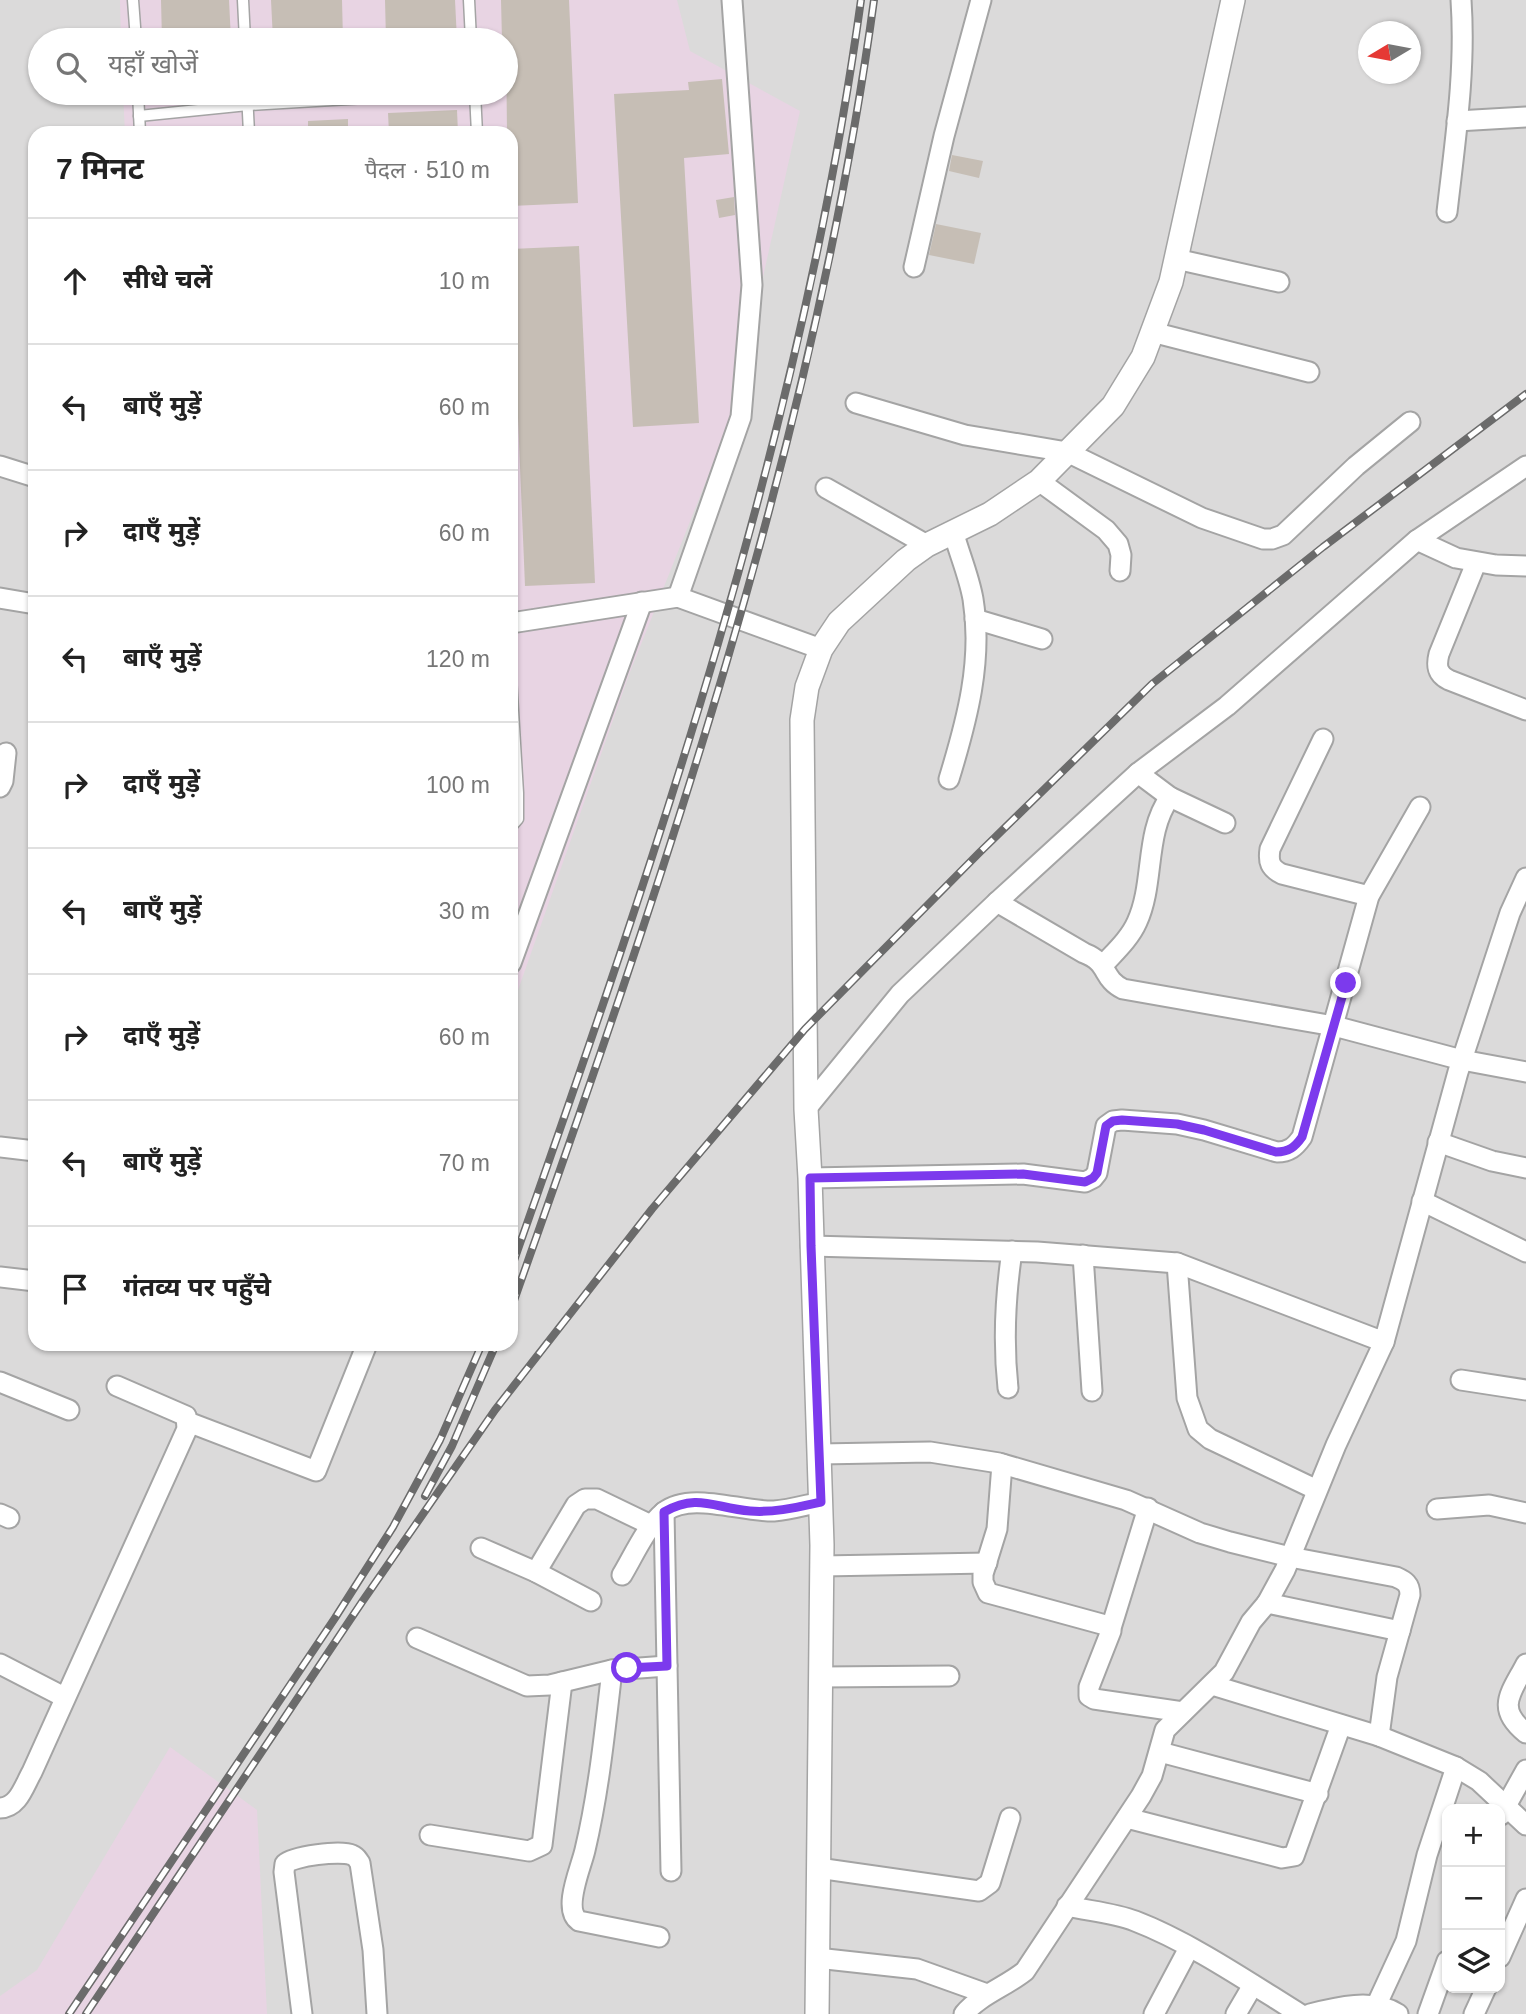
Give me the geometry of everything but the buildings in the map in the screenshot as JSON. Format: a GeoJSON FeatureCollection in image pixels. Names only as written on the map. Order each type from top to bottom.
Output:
{"type":"FeatureCollection","features":[{"type":"Feature","properties":{"kind":"street"},"geometry":{"type":"LineString","coordinates":[[678,597],[741,417],[752,285],[732,0]]}},
{"type":"Feature","properties":{"kind":"street"},"geometry":{"type":"LineString","coordinates":[[914,267],[944,136],[981,0]]}},
{"type":"Feature","properties":{"kind":"street"},"geometry":{"type":"LineString","coordinates":[[817,2014],[822,1566],[806,1109],[802,720],[807,687],[821,649],[839,622],[906,560],[927,545],[990,514],[1039,481],[1114,406],[1143,357],[1171,282],[1233,0]]}},
{"type":"Feature","properties":{"kind":"street"},"geometry":{"type":"LineString","coordinates":[[1447,212],[1464,38],[1461,0]]}},
{"type":"Feature","properties":{"kind":"street"},"geometry":{"type":"LineString","coordinates":[[1457,121],[1526,117]]}},
{"type":"Feature","properties":{"kind":"street"},"geometry":{"type":"LineString","coordinates":[[1176,259],[1279,282]]}},
{"type":"Feature","properties":{"kind":"street"},"geometry":{"type":"LineString","coordinates":[[1152,332],[1309,372]]}},
{"type":"Feature","properties":{"kind":"street"},"geometry":{"type":"LineString","coordinates":[[856,403],[965,435],[1067,453],[1202,518],[1250,535],[1272,539],[1283,535],[1356,466],[1410,422]]}},
{"type":"Feature","properties":{"kind":"street"},"geometry":{"type":"LineString","coordinates":[[0,466],[28,475]]}},
{"type":"Feature","properties":{"kind":"street"},"geometry":{"type":"LineString","coordinates":[[806,1109],[900,994],[1138,773],[1227,706],[1417,540],[1526,466]]}},
{"type":"Feature","properties":{"kind":"street"},"geometry":{"type":"LineString","coordinates":[[1039,481],[1106,530],[1118,544],[1121,555],[1120,571]]}},
{"type":"Feature","properties":{"kind":"street"},"geometry":{"type":"LineString","coordinates":[[826,488],[927,545]]}},
{"type":"Feature","properties":{"kind":"street"},"geometry":{"type":"LineString","coordinates":[[949,779],[966,724],[974,684],[975,619],[972,597],[953,531]]}},
{"type":"Feature","properties":{"kind":"street"},"geometry":{"type":"LineString","coordinates":[[1417,540],[1436,551],[1476,563],[1526,566]]}},
{"type":"Feature","properties":{"kind":"street"},"geometry":{"type":"LineString","coordinates":[[1476,563],[1439,654],[1439,671],[1449,680],[1526,710]]}},
{"type":"Feature","properties":{"kind":"street"},"geometry":{"type":"LineString","coordinates":[[0,597],[28,603]]}},
{"type":"Feature","properties":{"kind":"street"},"geometry":{"type":"LineString","coordinates":[[518,622],[678,597],[821,649]]}},
{"type":"Feature","properties":{"kind":"street"},"geometry":{"type":"LineString","coordinates":[[518,944],[642,602]]}},
{"type":"Feature","properties":{"kind":"street"},"geometry":{"type":"LineString","coordinates":[[975,619],[1042,639]]}},
{"type":"Feature","properties":{"kind":"street"},"geometry":{"type":"LineString","coordinates":[[1323,739],[1270,849],[1268,859],[1273,869],[1282,874],[1369,896]]}},
{"type":"Feature","properties":{"kind":"street"},"geometry":{"type":"LineString","coordinates":[[0,786],[6,753]]}},
{"type":"Feature","properties":{"kind":"street"},"geometry":{"type":"LineString","coordinates":[[1138,773],[1170,797],[1225,823]]}},
{"type":"Feature","properties":{"kind":"street"},"geometry":{"type":"LineString","coordinates":[[1104,964],[1133,931],[1139,920],[1157,820],[1170,797]]}},
{"type":"Feature","properties":{"kind":"street"},"geometry":{"type":"LineString","coordinates":[[810,1178],[1023,1174],[1085,1182],[1097,1173],[1106,1126],[1113,1121],[1122,1120],[1177,1124],[1276,1152],[1286,1152],[1296,1146],[1302,1137],[1369,896],[1420,807]]}},
{"type":"Feature","properties":{"kind":"street"},"geometry":{"type":"LineString","coordinates":[[964,2014],[987,1994],[1025,1971],[1152,1776],[1166,1730],[1224,1672],[1290,1557],[1317,1490],[1384,1342],[1462,1059],[1506,925],[1524,886]]}},
{"type":"Feature","properties":{"kind":"street"},"geometry":{"type":"LineString","coordinates":[[997,902],[1084,953],[1097,957],[1104,964],[1115,985],[1135,992],[1334,1026],[1462,1059],[1526,1072]]}},
{"type":"Feature","properties":{"kind":"street"},"geometry":{"type":"LineString","coordinates":[[1438,1142],[1492,1161],[1526,1168]]}},
{"type":"Feature","properties":{"kind":"street"},"geometry":{"type":"LineString","coordinates":[[0,1147],[28,1150]]}},
{"type":"Feature","properties":{"kind":"street"},"geometry":{"type":"LineString","coordinates":[[1422,1200],[1526,1252]]}},
{"type":"Feature","properties":{"kind":"street"},"geometry":{"type":"LineString","coordinates":[[811,1246],[1012,1251],[1177,1263],[1384,1342]]}},
{"type":"Feature","properties":{"kind":"street"},"geometry":{"type":"LineString","coordinates":[[1008,1388],[1004,1355],[1005,1302],[1012,1251]]}},
{"type":"Feature","properties":{"kind":"street"},"geometry":{"type":"LineString","coordinates":[[1083,1255],[1092,1391]]}},
{"type":"Feature","properties":{"kind":"street"},"geometry":{"type":"LineString","coordinates":[[1177,1263],[1187,1398],[1198,1429],[1210,1439],[1317,1490]]}},
{"type":"Feature","properties":{"kind":"street"},"geometry":{"type":"LineString","coordinates":[[0,1277],[28,1280]]}},
{"type":"Feature","properties":{"kind":"street"},"geometry":{"type":"LineString","coordinates":[[188,1422],[316,1471],[364,1351]]}},
{"type":"Feature","properties":{"kind":"street"},"geometry":{"type":"LineString","coordinates":[[1461,1380],[1526,1390]]}},
{"type":"Feature","properties":{"kind":"street"},"geometry":{"type":"LineString","coordinates":[[0,1382],[69,1410]]}},
{"type":"Feature","properties":{"kind":"street"},"geometry":{"type":"LineString","coordinates":[[0,1808],[6,1808],[17,1801],[32,1772],[187,1429],[186,1416],[117,1386]]}},
{"type":"Feature","properties":{"kind":"street"},"geometry":{"type":"LineString","coordinates":[[820,1454],[930,1452],[1002,1464],[1147,1508],[1200,1533],[1290,1557],[1396,1577],[1410,1587],[1410,1595],[1385,1686],[1379,1736]]}},
{"type":"Feature","properties":{"kind":"street"},"geometry":{"type":"LineString","coordinates":[[1002,1464],[997,1529],[983,1582],[988,1593],[1106,1624],[1111,1628]]}},
{"type":"Feature","properties":{"kind":"street"},"geometry":{"type":"LineString","coordinates":[[536,1572],[576,1505],[585,1499],[597,1499],[658,1519]]}},
{"type":"Feature","properties":{"kind":"street"},"geometry":{"type":"LineString","coordinates":[[622,1575],[658,1519],[679,1504],[697,1501],[751,1511],[777,1511],[821,1502]]}},
{"type":"Feature","properties":{"kind":"street"},"geometry":{"type":"LineString","coordinates":[[1437,1509],[1489,1505],[1526,1513]]}},
{"type":"Feature","properties":{"kind":"street"},"geometry":{"type":"LineString","coordinates":[[1147,1508],[1111,1628],[1089,1686],[1089,1696],[1100,1701],[1183,1712]]}},
{"type":"Feature","properties":{"kind":"street"},"geometry":{"type":"LineString","coordinates":[[658,1519],[667,1666],[670,1871]]}},
{"type":"Feature","properties":{"kind":"street"},"geometry":{"type":"LineString","coordinates":[[481,1548],[536,1572],[591,1601]]}},
{"type":"Feature","properties":{"kind":"street"},"geometry":{"type":"LineString","coordinates":[[822,1566],[987,1563]]}},
{"type":"Feature","properties":{"kind":"street"},"geometry":{"type":"LineString","coordinates":[[1266,1603],[1400,1631]]}},
{"type":"Feature","properties":{"kind":"street"},"geometry":{"type":"LineString","coordinates":[[416,1638],[527,1686],[536,1687],[612,1670],[667,1666]]}},
{"type":"Feature","properties":{"kind":"street"},"geometry":{"type":"LineString","coordinates":[[0,1664],[64,1697]]}},
{"type":"Feature","properties":{"kind":"street"},"geometry":{"type":"LineString","coordinates":[[1526,1664],[1509,1697],[1508,1707],[1509,1716],[1526,1733]]}},
{"type":"Feature","properties":{"kind":"street"},"geometry":{"type":"LineString","coordinates":[[612,1670],[599,1778],[572,1909],[579,1921],[659,1937]]}},
{"type":"Feature","properties":{"kind":"street"},"geometry":{"type":"LineString","coordinates":[[820,1677],[949,1676]]}},
{"type":"Feature","properties":{"kind":"street"},"geometry":{"type":"LineString","coordinates":[[430,1835],[529,1850],[542,1845],[562,1682]]}},
{"type":"Feature","properties":{"kind":"street"},"geometry":{"type":"LineString","coordinates":[[1212,1685],[1379,1736],[1456,1767],[1479,1781],[1496,1804]]}},
{"type":"Feature","properties":{"kind":"street"},"geometry":{"type":"LineString","coordinates":[[1127,1818],[1288,1858],[1298,1851],[1341,1725]]}},
{"type":"Feature","properties":{"kind":"street"},"geometry":{"type":"LineString","coordinates":[[1160,1752],[1318,1794]]}},
{"type":"Feature","properties":{"kind":"street"},"geometry":{"type":"LineString","coordinates":[[1376,2006],[1406,1941],[1427,1855],[1456,1767]]}},
{"type":"Feature","properties":{"kind":"street"},"geometry":{"type":"LineString","coordinates":[[1505,1808],[1526,1770]]}},
{"type":"Feature","properties":{"kind":"street"},"geometry":{"type":"LineString","coordinates":[[1505,1814],[1526,1825]]}},
{"type":"Feature","properties":{"kind":"street"},"geometry":{"type":"LineString","coordinates":[[818,1868],[979,1891],[990,1883],[1010,1818]]}},
{"type":"Feature","properties":{"kind":"street"},"geometry":{"type":"LineString","coordinates":[[302,2014],[285,1864],[298,1857],[347,1854],[357,1858],[360,1863],[373,1950],[377,2014]]}},
{"type":"Feature","properties":{"kind":"street"},"geometry":{"type":"LineString","coordinates":[[1505,1946],[1526,1899]]}},
{"type":"Feature","properties":{"kind":"street"},"geometry":{"type":"LineString","coordinates":[[1067,1906],[1134,1921],[1189,1948],[1300,2014]]}},
{"type":"Feature","properties":{"kind":"street"},"geometry":{"type":"LineString","coordinates":[[1154,2014],[1189,1948]]}},
{"type":"Feature","properties":{"kind":"street"},"geometry":{"type":"LineString","coordinates":[[817,1958],[917,1969],[987,1994]]}},
{"type":"Feature","properties":{"kind":"street"},"geometry":{"type":"LineString","coordinates":[[1428,2014],[1442,1975]]}},
{"type":"Feature","properties":{"kind":"street"},"geometry":{"type":"LineString","coordinates":[[1236,2014],[1253,1985]]}},
{"type":"Feature","properties":{"kind":"street"},"geometry":{"type":"LineString","coordinates":[[1474,2014],[1484,1993]]}},
{"type":"Feature","properties":{"kind":"street"},"geometry":{"type":"LineString","coordinates":[[1310,2014],[1376,2006],[1391,2009],[1398,2014]]}},
{"type":"Feature","properties":{"kind":"lane"},"geometry":{"type":"LineString","coordinates":[[134,0],[135,28]]}},
{"type":"Feature","properties":{"kind":"lane"},"geometry":{"type":"LineString","coordinates":[[243,0],[244,28]]}},
{"type":"Feature","properties":{"kind":"lane"},"geometry":{"type":"LineString","coordinates":[[469,0],[470,28]]}},
{"type":"Feature","properties":{"kind":"lane"},"geometry":{"type":"LineString","coordinates":[[139,105],[140,126]]}},
{"type":"Feature","properties":{"kind":"lane"},"geometry":{"type":"LineString","coordinates":[[139,116],[248,105],[249,126]]}},
{"type":"Feature","properties":{"kind":"lane"},"geometry":{"type":"LineString","coordinates":[[476,105],[477,126]]}},
{"type":"Feature","properties":{"kind":"lane"},"geometry":{"type":"LineString","coordinates":[[518,793],[518,818]]}},
{"type":"Feature","properties":{"kind":"shaded area"},"geometry":{"type":"Polygon","coordinates":[[[0,0],[1526,0],[1526,2014],[0,2014],[0,0]]]}},
{"type":"Feature","properties":{"kind":"shaded area"},"geometry":{"type":"Polygon","coordinates":[[[120,0],[677,0],[690,51],[800,111],[732,416],[630,672],[518,990],[518,126],[125,126],[124,105],[518,105],[518,28],[121,28],[120,0]]]}},
{"type":"Feature","properties":{"kind":"shaded area"},"geometry":{"type":"Polygon","coordinates":[[[170,1747],[257,1810],[267,2014],[0,2014],[0,1996],[37,1970],[170,1747]]]}},
{"type":"Feature","properties":{"kind":"railway"},"geometry":{"type":"LineString","coordinates":[[518,1249],[670,801],[762,484],[802,324],[835,163],[861,0]]}},
{"type":"Feature","properties":{"kind":"railway"},"geometry":{"type":"LineString","coordinates":[[518,1289],[623,988],[676,826],[772,499],[813,334],[847,168],[874,0]]}},
{"type":"Feature","properties":{"kind":"railway"},"geometry":{"type":"LineString","coordinates":[[86,2014],[362,1602],[495,1410],[652,1209],[805,1029],[979,853],[1152,684],[1323,547],[1526,394]]}},
{"type":"Feature","properties":{"kind":"railway"},"geometry":{"type":"LineString","coordinates":[[69,2014],[335,1618],[393,1527],[440,1440],[479,1351]]}},
{"type":"Feature","properties":{"kind":"railway"},"geometry":{"type":"LineString","coordinates":[[425,1496],[452,1446],[493,1351]]}},
{"type":"Feature","properties":{"kind":"route"},"geometry":{"type":"LineString","coordinates":[[627,1668],[667,1666],[664,1512],[679,1504],[697,1501],[751,1511],[777,1511],[821,1502],[810,1178],[1023,1174],[1085,1182],[1097,1173],[1106,1126],[1113,1121],[1122,1120],[1177,1124],[1276,1152],[1286,1152],[1296,1146],[1302,1137],[1346,983]]}}]}
